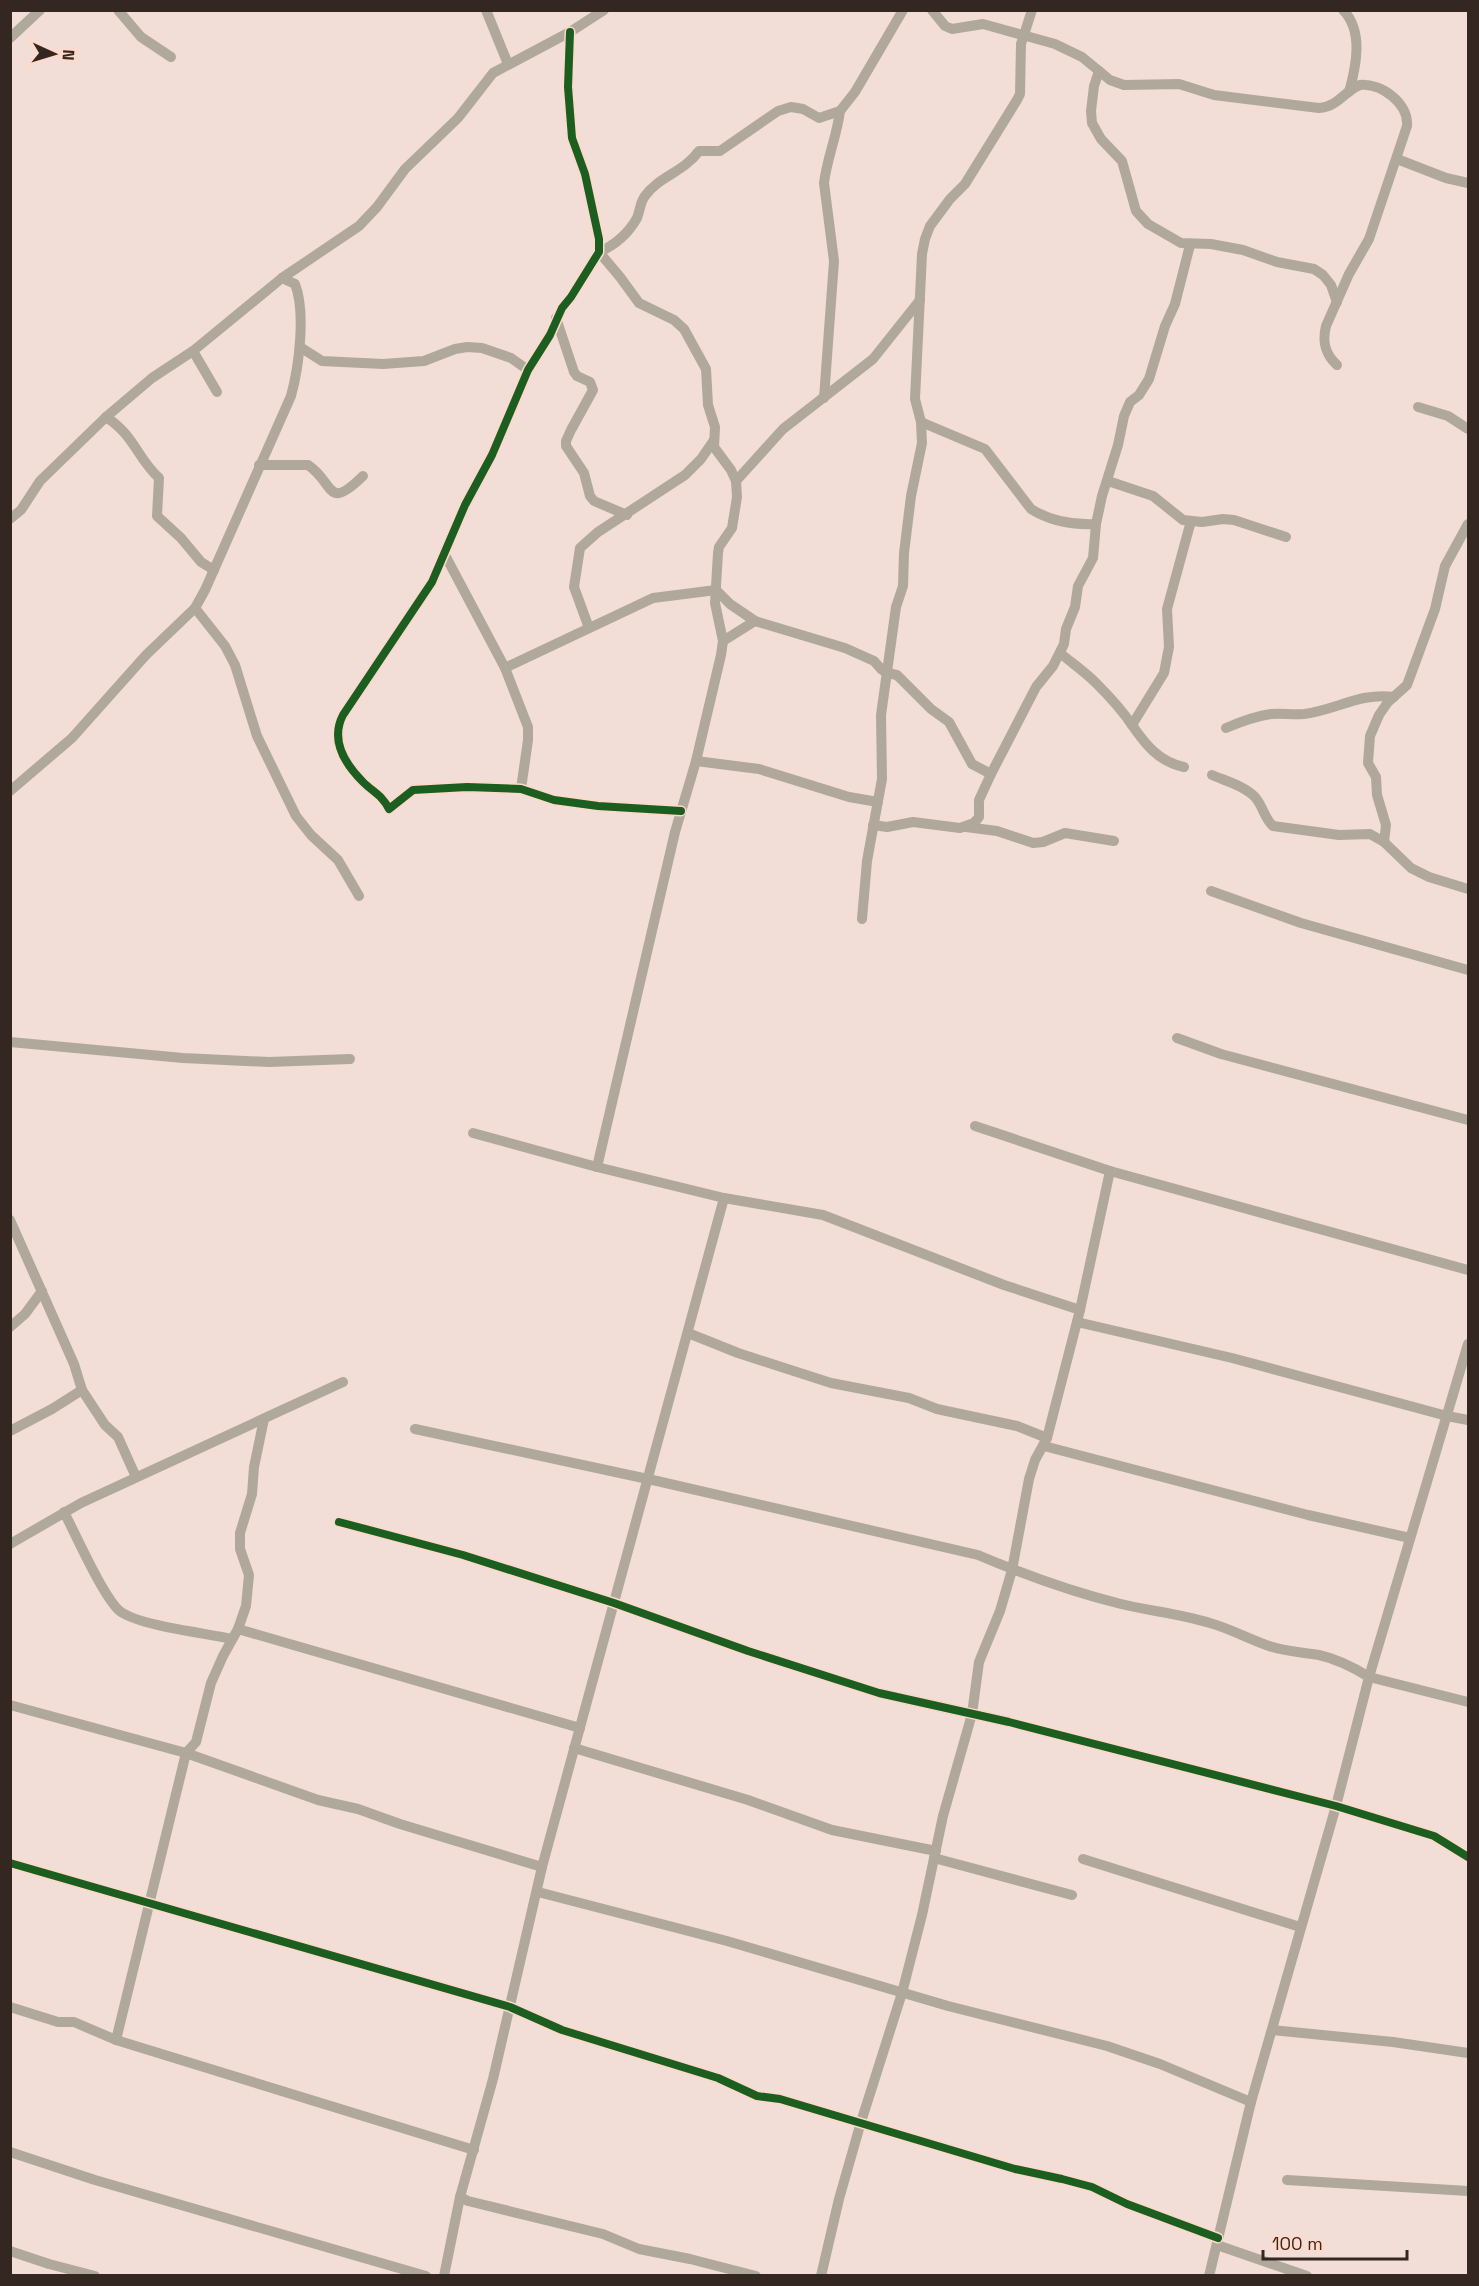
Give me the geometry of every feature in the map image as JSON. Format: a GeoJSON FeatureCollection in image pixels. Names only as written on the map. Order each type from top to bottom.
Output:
{"type":"FeatureCollection","features":[{"type":"Feature","properties":{"kind":"street"},"geometry":{"type":"LineString","coordinates":[[10,38],[39,10]]}},
{"type":"Feature","properties":{"kind":"street"},"geometry":{"type":"LineString","coordinates":[[118,10],[141,37],[171,57]]}},
{"type":"Feature","properties":{"kind":"street"},"geometry":{"type":"LineString","coordinates":[[486,10],[508,64]]}},
{"type":"Feature","properties":{"kind":"street"},"geometry":{"type":"LineString","coordinates":[[10,519],[21,510],[40,481],[106,417],[152,378],[193,351],[282,278],[359,226],[405,169],[458,118],[493,73],[570,32],[604,10]]}},
{"type":"Feature","properties":{"kind":"street"},"geometry":{"type":"LineString","coordinates":[[824,398],[834,261],[824,183],[825,170],[838,127],[840,111],[868,71],[903,10]]}},
{"type":"Feature","properties":{"kind":"street"},"geometry":{"type":"LineString","coordinates":[[932,10],[945,26],[951,29],[983,24],[1055,44],[1082,57],[1110,80],[1124,85],[1179,84],[1214,95],[1319,108],[1329,108],[1335,105],[1360,85],[1385,90],[1400,106],[1407,121],[1397,159],[1386,185],[1369,240],[1349,274],[1324,334],[1326,351],[1337,365]]}},
{"type":"Feature","properties":{"kind":"street"},"geometry":{"type":"LineString","coordinates":[[862,919],[864,887],[883,765],[881,715],[896,607],[903,586],[904,553],[912,488],[922,443],[921,422],[915,399],[925,239],[939,212],[965,184],[1020,94],[1019,55],[1032,10]]}},
{"type":"Feature","properties":{"kind":"street"},"geometry":{"type":"LineString","coordinates":[[1343,10],[1352,28],[1357,60],[1349,92]]}},
{"type":"Feature","properties":{"kind":"street"},"geometry":{"type":"LineString","coordinates":[[570,32],[568,87],[572,138],[585,174],[599,239],[599,252],[639,303],[674,320],[692,341],[706,369],[708,405],[715,426],[714,440],[718,453],[736,481],[737,497],[732,528],[719,547],[716,610],[723,641],[597,1167]]}},
{"type":"Feature","properties":{"kind":"street"},"geometry":{"type":"LineString","coordinates":[[1099,71],[1094,86],[1092,123],[1101,139],[1122,161],[1136,211],[1148,224],[1164,235],[1190,245],[1211,244],[1243,250],[1277,262],[1314,270],[1323,275],[1331,285],[1337,302]]}},
{"type":"Feature","properties":{"kind":"street"},"geometry":{"type":"LineString","coordinates":[[681,811],[598,806],[554,800],[521,789],[467,787],[420,788],[408,792],[389,809],[379,793],[355,774],[340,750],[337,737],[338,725],[432,582],[465,505],[492,455],[528,370],[550,335],[556,318],[599,252],[614,245],[627,231],[636,219],[644,197],[654,187],[688,165],[699,151],[720,150],[771,116],[791,106],[803,109],[819,118],[840,111]]}},
{"type":"Feature","properties":{"kind":"street"},"geometry":{"type":"LineString","coordinates":[[1397,159],[1446,178],[1468,183]]}},
{"type":"Feature","properties":{"kind":"street"},"geometry":{"type":"LineString","coordinates":[[966,827],[979,818],[980,800],[991,774],[1036,687],[1053,666],[1064,644],[1067,625],[1075,607],[1078,586],[1093,558],[1096,524],[1102,496],[1108,481],[1124,416],[1130,402],[1139,395],[1149,379],[1165,326],[1175,304],[1190,245]]}},
{"type":"Feature","properties":{"kind":"street"},"geometry":{"type":"LineString","coordinates":[[10,791],[72,738],[146,655],[195,608],[291,396],[299,363],[300,347],[299,299],[295,284],[299,266]]}},
{"type":"Feature","properties":{"kind":"street"},"geometry":{"type":"LineString","coordinates":[[282,278],[295,284]]}},
{"type":"Feature","properties":{"kind":"street"},"geometry":{"type":"LineString","coordinates":[[736,481],[783,429],[873,359],[920,300]]}},
{"type":"Feature","properties":{"kind":"street"},"geometry":{"type":"LineString","coordinates":[[556,318],[574,372],[577,376],[590,382],[593,390],[566,441],[568,451],[582,469],[590,496],[594,501],[627,515]]}},
{"type":"Feature","properties":{"kind":"street"},"geometry":{"type":"LineString","coordinates":[[300,347],[322,361],[382,364],[424,361],[455,349],[482,348],[511,358],[528,370]]}},
{"type":"Feature","properties":{"kind":"street"},"geometry":{"type":"LineString","coordinates":[[193,351],[217,392]]}},
{"type":"Feature","properties":{"kind":"street"},"geometry":{"type":"LineString","coordinates":[[1418,407],[1448,416],[1468,429]]}},
{"type":"Feature","properties":{"kind":"street"},"geometry":{"type":"LineString","coordinates":[[106,417],[123,429],[151,471],[159,478],[157,516],[181,537],[201,562],[214,570]]}},
{"type":"Feature","properties":{"kind":"street"},"geometry":{"type":"LineString","coordinates":[[921,422],[985,449],[998,469],[1031,509],[1041,515],[1075,524],[1096,524]]}},
{"type":"Feature","properties":{"kind":"street"},"geometry":{"type":"LineString","coordinates":[[590,628],[574,587],[578,553],[584,543],[684,475],[701,459],[714,440]]}},
{"type":"Feature","properties":{"kind":"street"},"geometry":{"type":"LineString","coordinates":[[260,465],[308,465],[330,490],[339,494],[347,492],[363,476]]}},
{"type":"Feature","properties":{"kind":"street"},"geometry":{"type":"LineString","coordinates":[[1108,481],[1153,496],[1183,520],[1191,522],[1234,520],[1286,537]]}},
{"type":"Feature","properties":{"kind":"street"},"geometry":{"type":"LineString","coordinates":[[1132,725],[1164,672],[1169,646],[1167,609],[1191,522]]}},
{"type":"Feature","properties":{"kind":"street"},"geometry":{"type":"LineString","coordinates":[[1384,842],[1386,825],[1377,795],[1376,777],[1368,764],[1368,751],[1374,724],[1388,702],[1407,685],[1435,609],[1445,566],[1468,524]]}},
{"type":"Feature","properties":{"kind":"street"},"geometry":{"type":"LineString","coordinates":[[445,555],[505,668],[528,727],[521,789]]}},
{"type":"Feature","properties":{"kind":"street"},"geometry":{"type":"LineString","coordinates":[[505,668],[653,598],[716,590]]}},
{"type":"Feature","properties":{"kind":"street"},"geometry":{"type":"LineString","coordinates":[[716,590],[730,604],[755,621],[845,648],[874,661],[888,673],[897,675],[949,722],[967,758],[977,768],[991,774]]}},
{"type":"Feature","properties":{"kind":"street"},"geometry":{"type":"LineString","coordinates":[[195,608],[225,646],[235,665],[257,736],[296,816],[311,835],[338,860],[359,896]]}},
{"type":"Feature","properties":{"kind":"street"},"geometry":{"type":"LineString","coordinates":[[723,641],[755,621]]}},
{"type":"Feature","properties":{"kind":"street"},"geometry":{"type":"LineString","coordinates":[[1060,653],[1095,682],[1132,725],[1139,737],[1157,755],[1171,765],[1184,767]]}},
{"type":"Feature","properties":{"kind":"street"},"geometry":{"type":"LineString","coordinates":[[1226,728],[1269,714],[1304,714],[1348,703],[1364,696],[1395,697]]}},
{"type":"Feature","properties":{"kind":"street"},"geometry":{"type":"LineString","coordinates":[[696,761],[759,769],[849,797],[878,802]]}},
{"type":"Feature","properties":{"kind":"street"},"geometry":{"type":"LineString","coordinates":[[1212,775],[1244,789],[1255,797],[1273,826],[1339,835],[1370,834],[1384,842],[1411,868],[1429,878],[1468,889]]}},
{"type":"Feature","properties":{"kind":"street"},"geometry":{"type":"LineString","coordinates":[[873,825],[887,826],[913,822],[939,827],[966,827],[997,831],[1034,843],[1043,842],[1065,833],[1114,841]]}},
{"type":"Feature","properties":{"kind":"street"},"geometry":{"type":"LineString","coordinates":[[1211,891],[1301,923],[1468,970]]}},
{"type":"Feature","properties":{"kind":"street"},"geometry":{"type":"LineString","coordinates":[[1177,1038],[1228,1056],[1468,1120]]}},
{"type":"Feature","properties":{"kind":"street"},"geometry":{"type":"LineString","coordinates":[[10,1042],[205,1059],[268,1062],[350,1059]]}},
{"type":"Feature","properties":{"kind":"street"},"geometry":{"type":"LineString","coordinates":[[975,1126],[1110,1171],[1468,1270]]}},
{"type":"Feature","properties":{"kind":"street"},"geometry":{"type":"LineString","coordinates":[[474,1133],[597,1167],[724,1198],[823,1215],[1004,1285],[1080,1310]]}},
{"type":"Feature","properties":{"kind":"street"},"geometry":{"type":"LineString","coordinates":[[821,2276],[839,2199],[861,2122],[902,1993],[943,1816],[972,1714],[979,1662],[1000,1611],[1012,1570],[1029,1479],[1035,1460],[1046,1442],[1080,1310],[1110,1171]]}},
{"type":"Feature","properties":{"kind":"street"},"geometry":{"type":"LineString","coordinates":[[444,2276],[460,2197],[510,2007],[542,1868],[724,1198]]}},
{"type":"Feature","properties":{"kind":"street"},"geometry":{"type":"LineString","coordinates":[[10,1220],[74,1364],[82,1390],[105,1425],[118,1437],[136,1477]]}},
{"type":"Feature","properties":{"kind":"street"},"geometry":{"type":"LineString","coordinates":[[10,1327],[25,1314],[42,1291]]}},
{"type":"Feature","properties":{"kind":"street"},"geometry":{"type":"LineString","coordinates":[[1077,1322],[1232,1358],[1468,1420]]}},
{"type":"Feature","properties":{"kind":"street"},"geometry":{"type":"LineString","coordinates":[[688,1333],[738,1353],[831,1383],[909,1398],[937,1409],[1017,1426],[1046,1442],[1308,1515],[1410,1538]]}},
{"type":"Feature","properties":{"kind":"street"},"geometry":{"type":"LineString","coordinates":[[1209,2276],[1251,2102],[1336,1806],[1369,1677],[1468,1344]]}},
{"type":"Feature","properties":{"kind":"street"},"geometry":{"type":"LineString","coordinates":[[10,1544],[64,1512],[136,1477],[344,1382]]}},
{"type":"Feature","properties":{"kind":"street"},"geometry":{"type":"LineString","coordinates":[[10,1431],[82,1390]]}},
{"type":"Feature","properties":{"kind":"street"},"geometry":{"type":"LineString","coordinates":[[116,2040],[186,1753],[196,1742],[211,1683],[238,1629],[246,1606],[249,1575],[240,1549],[240,1533],[252,1494],[254,1467],[264,1419]]}},
{"type":"Feature","properties":{"kind":"street"},"geometry":{"type":"LineString","coordinates":[[415,1429],[648,1479],[978,1555],[1012,1570],[1083,1594],[1208,1622],[1235,1630],[1270,1647],[1318,1655],[1354,1668],[1369,1677],[1468,1702]]}},
{"type":"Feature","properties":{"kind":"street"},"geometry":{"type":"LineString","coordinates":[[64,1512],[109,1598],[120,1611],[141,1620],[232,1639]]}},
{"type":"Feature","properties":{"kind":"street"},"geometry":{"type":"LineString","coordinates":[[339,1522],[463,1555],[614,1603],[748,1651],[879,1693],[972,1714],[1336,1806],[1434,1836],[1468,1857]]}},
{"type":"Feature","properties":{"kind":"street"},"geometry":{"type":"LineString","coordinates":[[238,1629],[580,1728]]}},
{"type":"Feature","properties":{"kind":"street"},"geometry":{"type":"LineString","coordinates":[[10,1705],[186,1753],[318,1800],[358,1809],[542,1868]]}},
{"type":"Feature","properties":{"kind":"street"},"geometry":{"type":"LineString","coordinates":[[574,1748],[748,1800],[832,1830],[848,1832],[935,1855],[1072,1895]]}},
{"type":"Feature","properties":{"kind":"street"},"geometry":{"type":"LineString","coordinates":[[1083,1859],[1300,1927]]}},
{"type":"Feature","properties":{"kind":"street"},"geometry":{"type":"LineString","coordinates":[[10,1863],[510,2007],[562,2030],[718,2078],[757,2096],[780,2099],[1015,2169],[1092,2187],[1218,2242],[1307,2276]]}},
{"type":"Feature","properties":{"kind":"street"},"geometry":{"type":"LineString","coordinates":[[538,1892],[727,1941],[902,1993],[1126,2051],[1251,2102]]}},
{"type":"Feature","properties":{"kind":"street"},"geometry":{"type":"LineString","coordinates":[[10,2007],[58,2022],[74,2022],[116,2040],[474,2150]]}},
{"type":"Feature","properties":{"kind":"street"},"geometry":{"type":"LineString","coordinates":[[1272,2030],[1393,2042],[1468,2053]]}},
{"type":"Feature","properties":{"kind":"street"},"geometry":{"type":"LineString","coordinates":[[10,2152],[95,2180],[426,2276]]}},
{"type":"Feature","properties":{"kind":"street"},"geometry":{"type":"LineString","coordinates":[[1287,2180],[1468,2191]]}},
{"type":"Feature","properties":{"kind":"street"},"geometry":{"type":"LineString","coordinates":[[460,2197],[477,2204],[603,2234],[639,2249],[756,2276]]}},
{"type":"Feature","properties":{"kind":"street"},"geometry":{"type":"LineString","coordinates":[[10,2251],[95,2276]]}},
{"type":"Feature","properties":{"kind":"cycle path"},"geometry":{"type":"LineString","coordinates":[[570,32],[568,87],[572,138],[585,174],[599,239],[599,252],[562,308],[550,335],[528,370],[492,455],[465,505],[432,582],[343,715],[339,724],[339,742],[350,767],[381,797],[389,809],[413,790],[467,787],[521,789],[554,800],[598,806],[681,811]]}},
{"type":"Feature","properties":{"kind":"cycle path"},"geometry":{"type":"LineString","coordinates":[[339,1522],[463,1555],[614,1603],[748,1651],[879,1693],[1009,1722],[1336,1806],[1434,1836],[1468,1857]]}},
{"type":"Feature","properties":{"kind":"cycle path"},"geometry":{"type":"LineString","coordinates":[[10,1863],[510,2007],[562,2030],[718,2078],[757,2096],[780,2099],[1015,2169],[1092,2187],[1127,2204],[1218,2238]]}}]}
